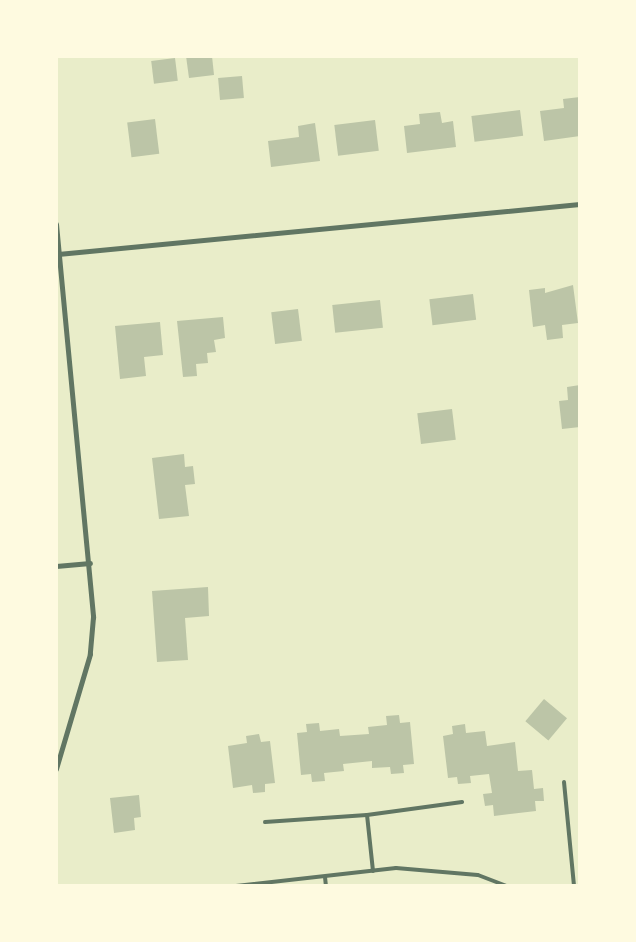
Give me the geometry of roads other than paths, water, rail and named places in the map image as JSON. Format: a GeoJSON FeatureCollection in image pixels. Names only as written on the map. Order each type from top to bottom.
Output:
{"type":"FeatureCollection","features":[{"type":"Feature","properties":{"kind":"street"},"geometry":{"type":"LineString","coordinates":[[58,254],[580,204]]}},
{"type":"Feature","properties":{"kind":"street"},"geometry":{"type":"LineString","coordinates":[[56,224],[90,563],[93,617],[90,654],[56,769]]}},
{"type":"Feature","properties":{"kind":"street"},"geometry":{"type":"LineString","coordinates":[[56,566],[90,563]]}},
{"type":"Feature","properties":{"kind":"lane"},"geometry":{"type":"LineString","coordinates":[[564,782],[574,886]]}},
{"type":"Feature","properties":{"kind":"lane"},"geometry":{"type":"LineString","coordinates":[[266,822],[367,815],[462,802]]}},
{"type":"Feature","properties":{"kind":"lane"},"geometry":{"type":"LineString","coordinates":[[367,815],[373,871]]}},
{"type":"Feature","properties":{"kind":"lane"},"geometry":{"type":"LineString","coordinates":[[236,886],[396,868],[478,875],[506,886]]}},
{"type":"Feature","properties":{"kind":"lane"},"geometry":{"type":"LineString","coordinates":[[325,877],[326,886]]}}]}
